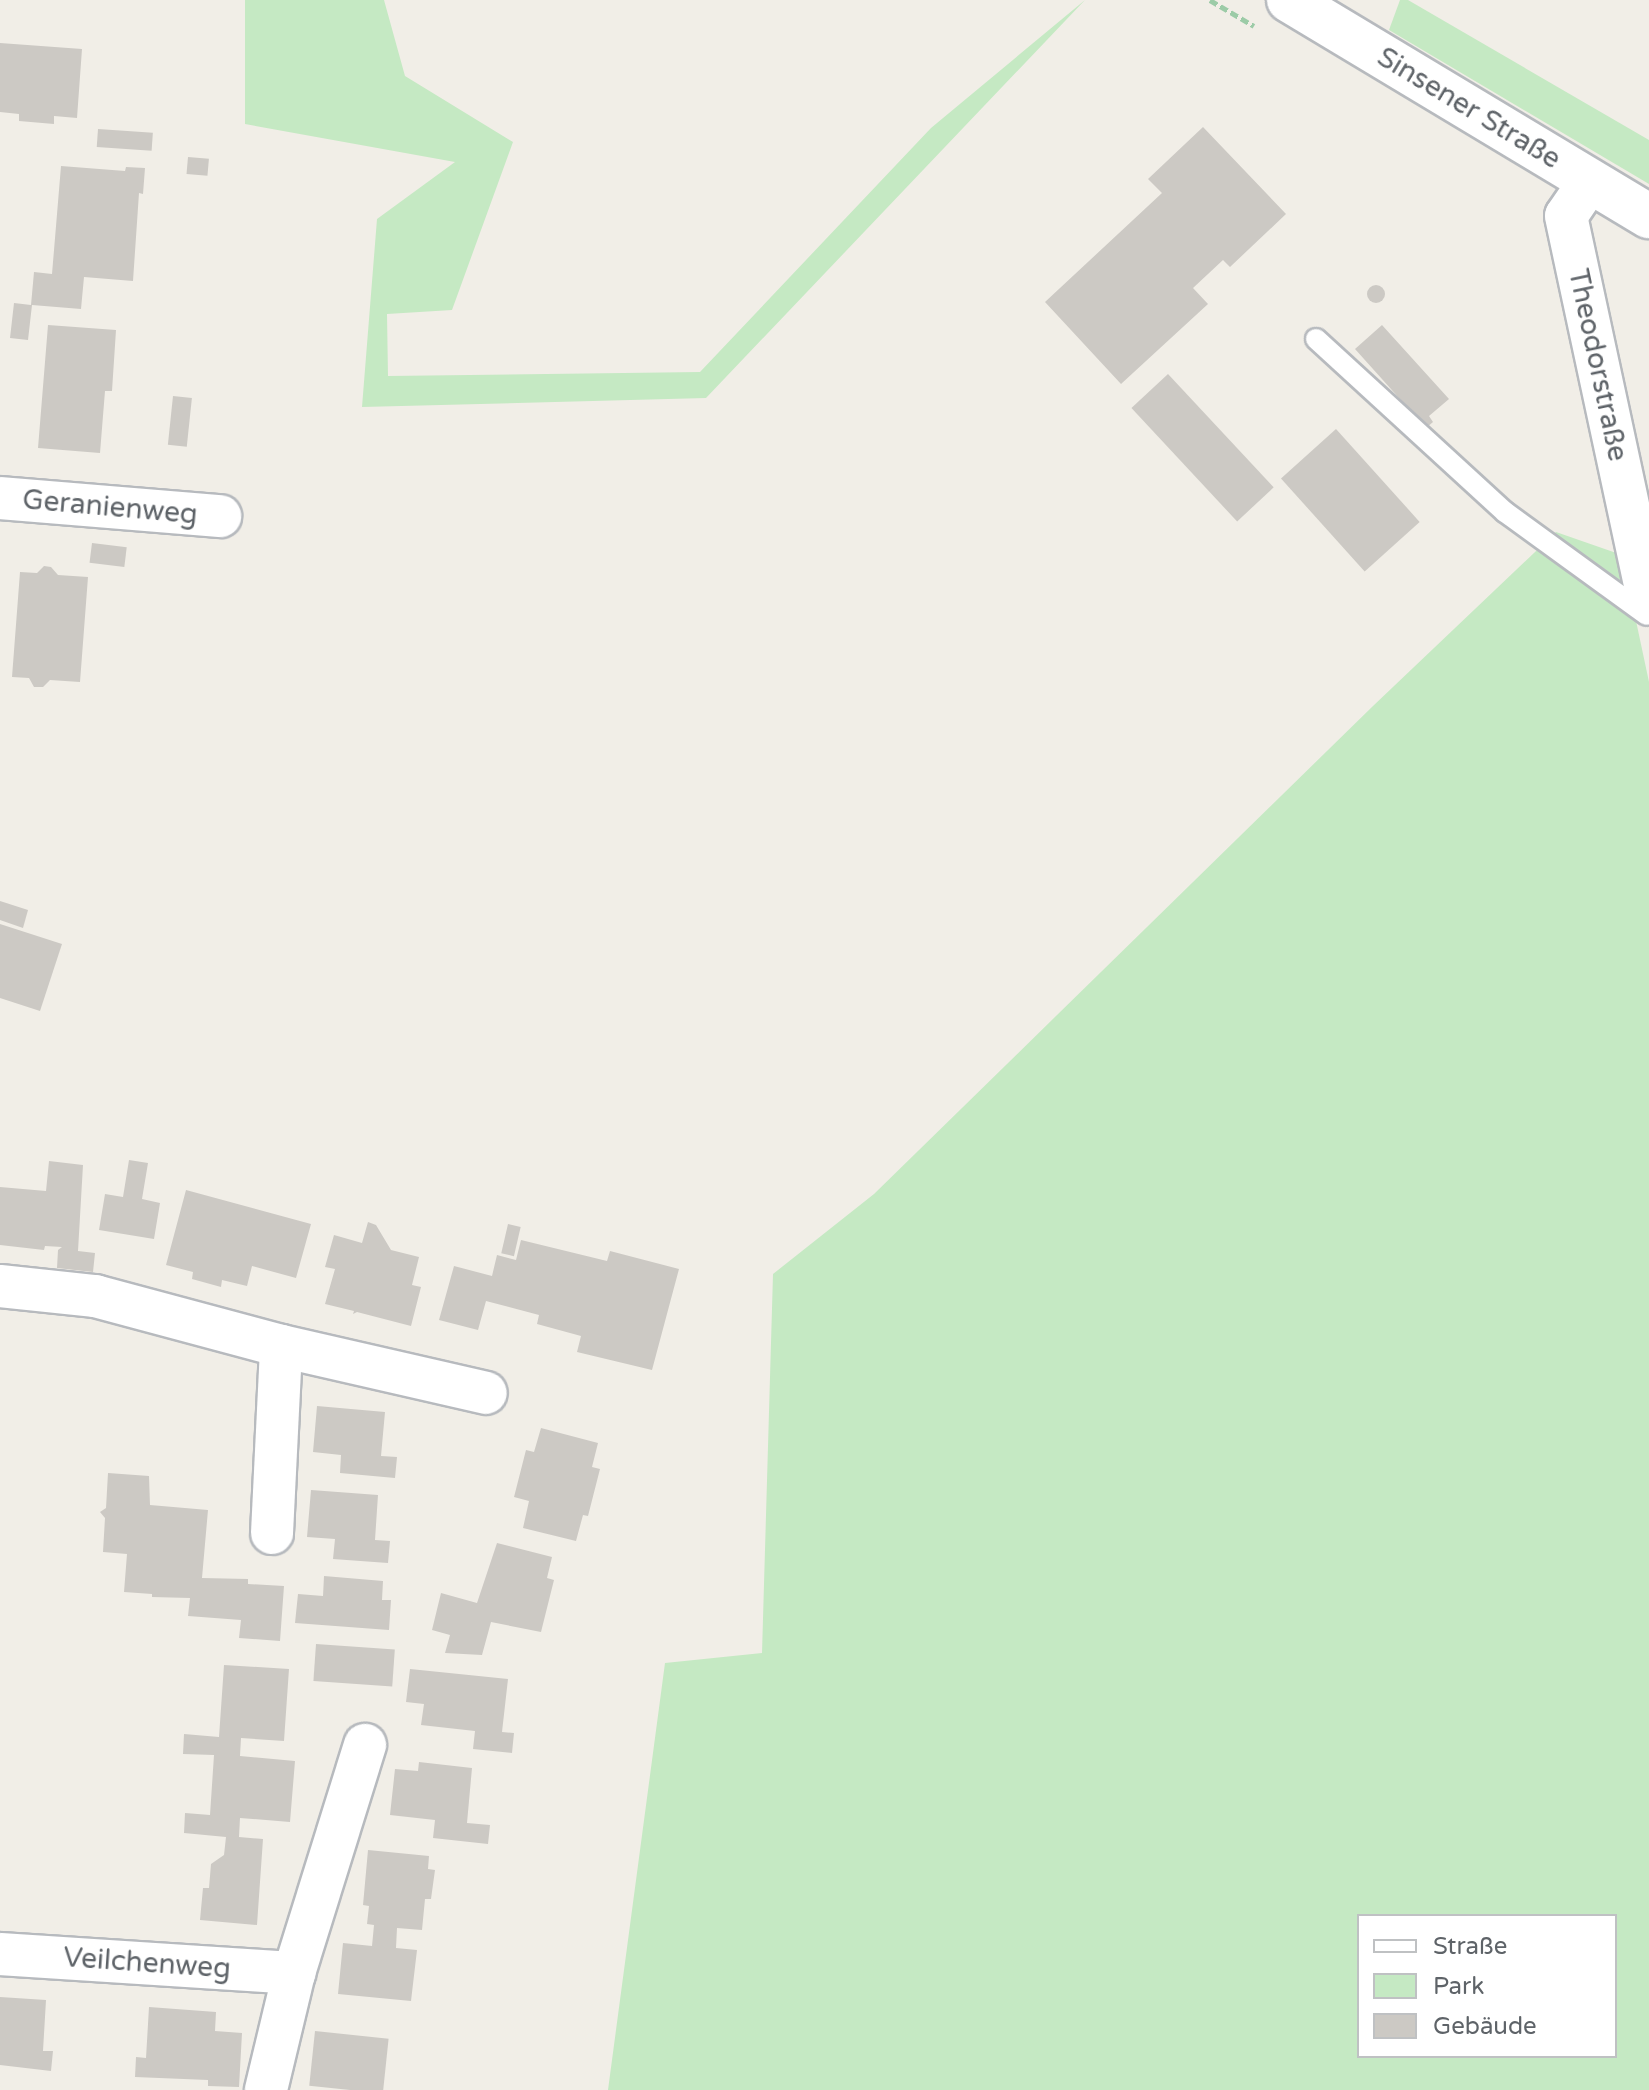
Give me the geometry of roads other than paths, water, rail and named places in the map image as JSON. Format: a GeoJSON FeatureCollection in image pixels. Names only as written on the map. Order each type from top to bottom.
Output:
{"type":"FeatureCollection","features":[{"type":"Feature","properties":{"kind":"main road","name":"Sinsener Straße"},"geometry":{"type":"LineString","coordinates":[[1289,0],[1649,216]]}},
{"type":"Feature","properties":{"kind":"street","name":"Theodorstraße"},"geometry":{"type":"LineString","coordinates":[[1590,181],[1566,216],[1649,602]]}},
{"type":"Feature","properties":{"kind":"street","name":"Geranienweg"},"geometry":{"type":"LineString","coordinates":[[0,498],[220,516]]}},
{"type":"Feature","properties":{"kind":"street"},"geometry":{"type":"LineString","coordinates":[[0,1286],[95,1296],[281,1346],[486,1393]]}},
{"type":"Feature","properties":{"kind":"street"},"geometry":{"type":"LineString","coordinates":[[272,1533],[281,1346]]}},
{"type":"Feature","properties":{"kind":"street"},"geometry":{"type":"LineString","coordinates":[[266,2090],[294,1973],[365,1745]]}},
{"type":"Feature","properties":{"kind":"street","name":"Veilchenweg"},"geometry":{"type":"LineString","coordinates":[[0,1954],[294,1973]]}},
{"type":"Feature","properties":{"kind":"lane"},"geometry":{"type":"LineString","coordinates":[[1316,339],[1505,512],[1649,617]]}}]}
